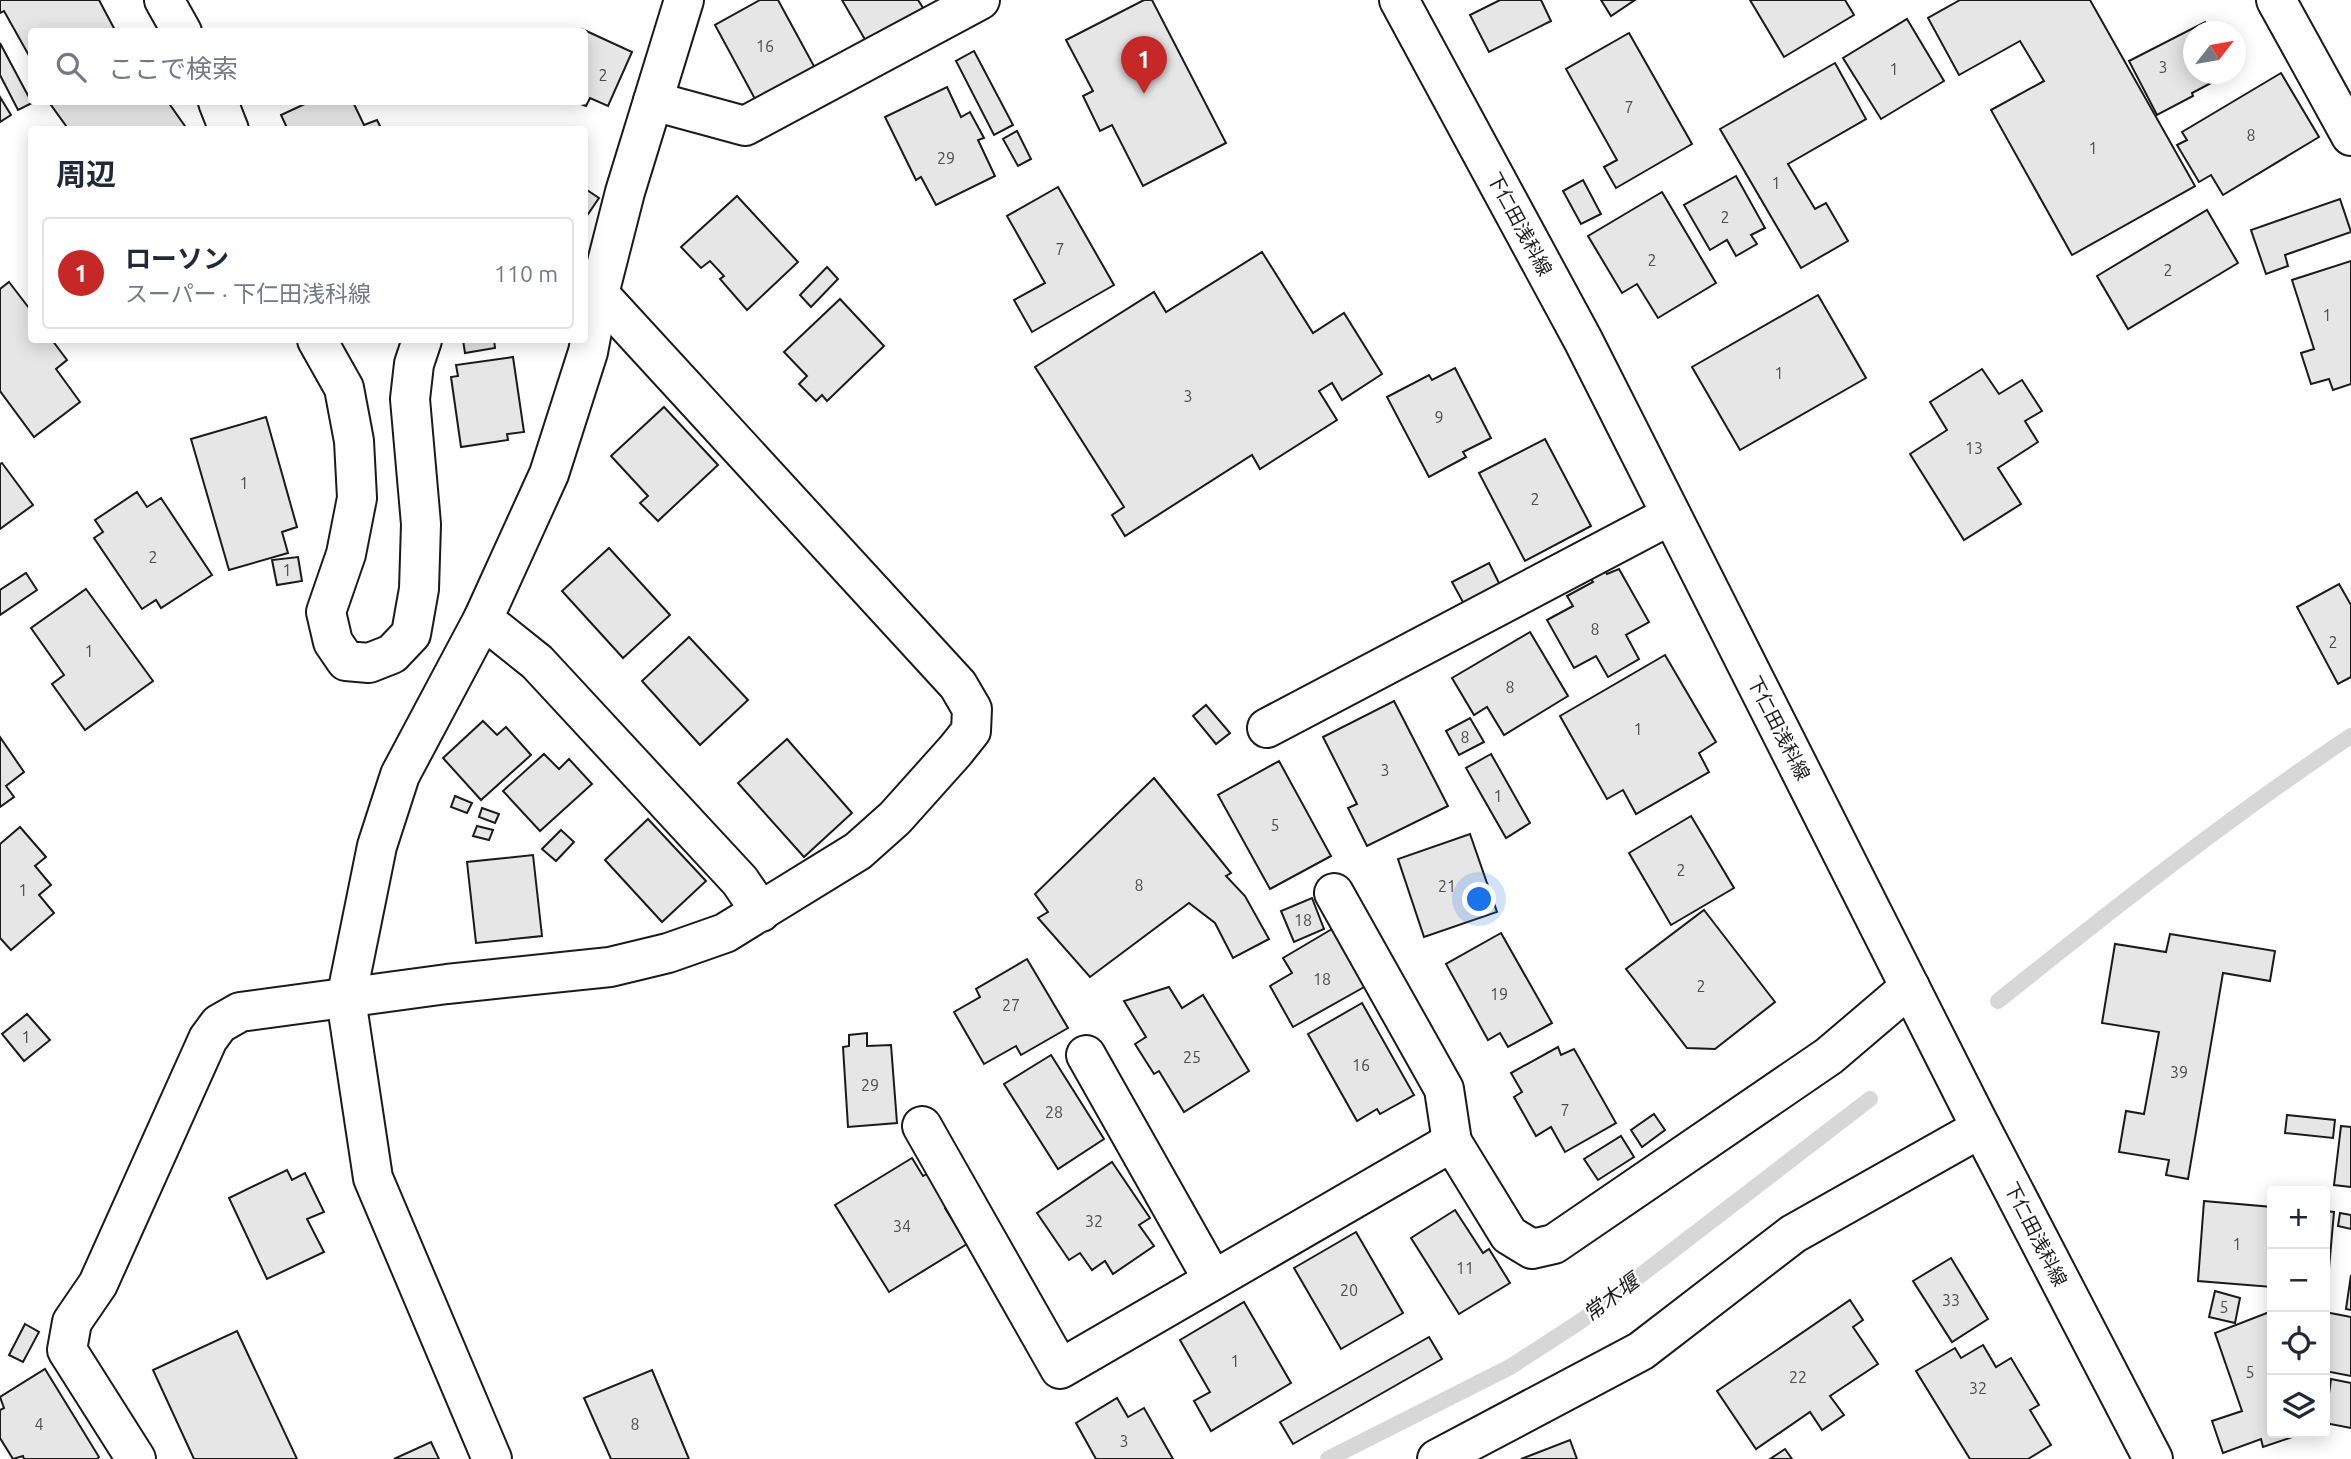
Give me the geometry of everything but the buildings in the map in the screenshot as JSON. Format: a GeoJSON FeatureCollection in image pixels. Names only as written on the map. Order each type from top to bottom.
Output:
{"type":"FeatureCollection","features":[{"type":"Feature","properties":{"kind":"street"},"geometry":{"type":"LineString","coordinates":[[164,0],[180,28]]}},
{"type":"Feature","properties":{"kind":"street"},"geometry":{"type":"LineString","coordinates":[[492,1459],[373,1178],[346,999],[377,846],[400,775],[483,619],[549,474],[588,352],[592,292],[684,0]]}},
{"type":"Feature","properties":{"kind":"street"},"geometry":{"type":"LineString","coordinates":[[653,101],[745,126],[980,0]]}},
{"type":"Feature","properties":{"kind":"street","name":"下仁田浅科線"},"geometry":{"type":"LineString","coordinates":[[1399,0],[1583,340],[1973,1113],[2153,1459]]}},
{"type":"Feature","properties":{"kind":"street"},"geometry":{"type":"LineString","coordinates":[[2276,0],[2351,136]]}},
{"type":"Feature","properties":{"kind":"street"},"geometry":{"type":"LineString","coordinates":[[219,105],[227,126]]}},
{"type":"Feature","properties":{"kind":"street"},"geometry":{"type":"LineString","coordinates":[[136,1459],[67,1350],[72,1322],[98,1284],[208,1039],[219,1024],[240,1012],[447,984],[610,967],[668,953],[714,937],[761,912],[858,851],[895,818],[971,731],[972,709],[958,685],[592,292]]}},
{"type":"Feature","properties":{"kind":"street"},"geometry":{"type":"LineString","coordinates":[[319,343],[344,388],[354,441],[357,498],[346,554],[326,612],[333,642],[346,660],[369,663],[392,654],[411,634],[419,589],[421,524],[410,399],[414,364],[421,343]]}},
{"type":"Feature","properties":{"kind":"street"},"geometry":{"type":"LineString","coordinates":[[1267,728],[1671,515]]}},
{"type":"Feature","properties":{"kind":"street"},"geometry":{"type":"LineString","coordinates":[[483,619],[537,662],[740,881],[761,912]]}},
{"type":"Feature","properties":{"kind":"street"},"geometry":{"type":"LineString","coordinates":[[1334,893],[1444,1089],[1452,1142],[1509,1235],[1532,1248],[1554,1244],[1914,995]]}},
{"type":"Feature","properties":{"kind":"street"},"geometry":{"type":"LineString","coordinates":[[1086,1055],[1213,1280]]}},
{"type":"Feature","properties":{"kind":"street"},"geometry":{"type":"LineString","coordinates":[[1437,1459],[1482,1448],[1641,1350],[1793,1234],[1973,1113]]}},
{"type":"Feature","properties":{"kind":"street"},"geometry":{"type":"LineString","coordinates":[[922,1126],[1060,1368],[1452,1142]]}},
{"type":"Feature","properties":{"kind":"waterway"},"geometry":{"type":"LineString","coordinates":[[1998,1001],[2128,898],[2351,736]]}},
{"type":"Feature","properties":{"kind":"waterway","name":"常木堰"},"geometry":{"type":"LineString","coordinates":[[1328,1459],[1510,1367],[1581,1321],[1870,1099]]}},
{"type":"Feature","properties":{"kind":"place","name":"ローソン"},"geometry":{"type":"Point","coordinates":[1144,94]}}]}
